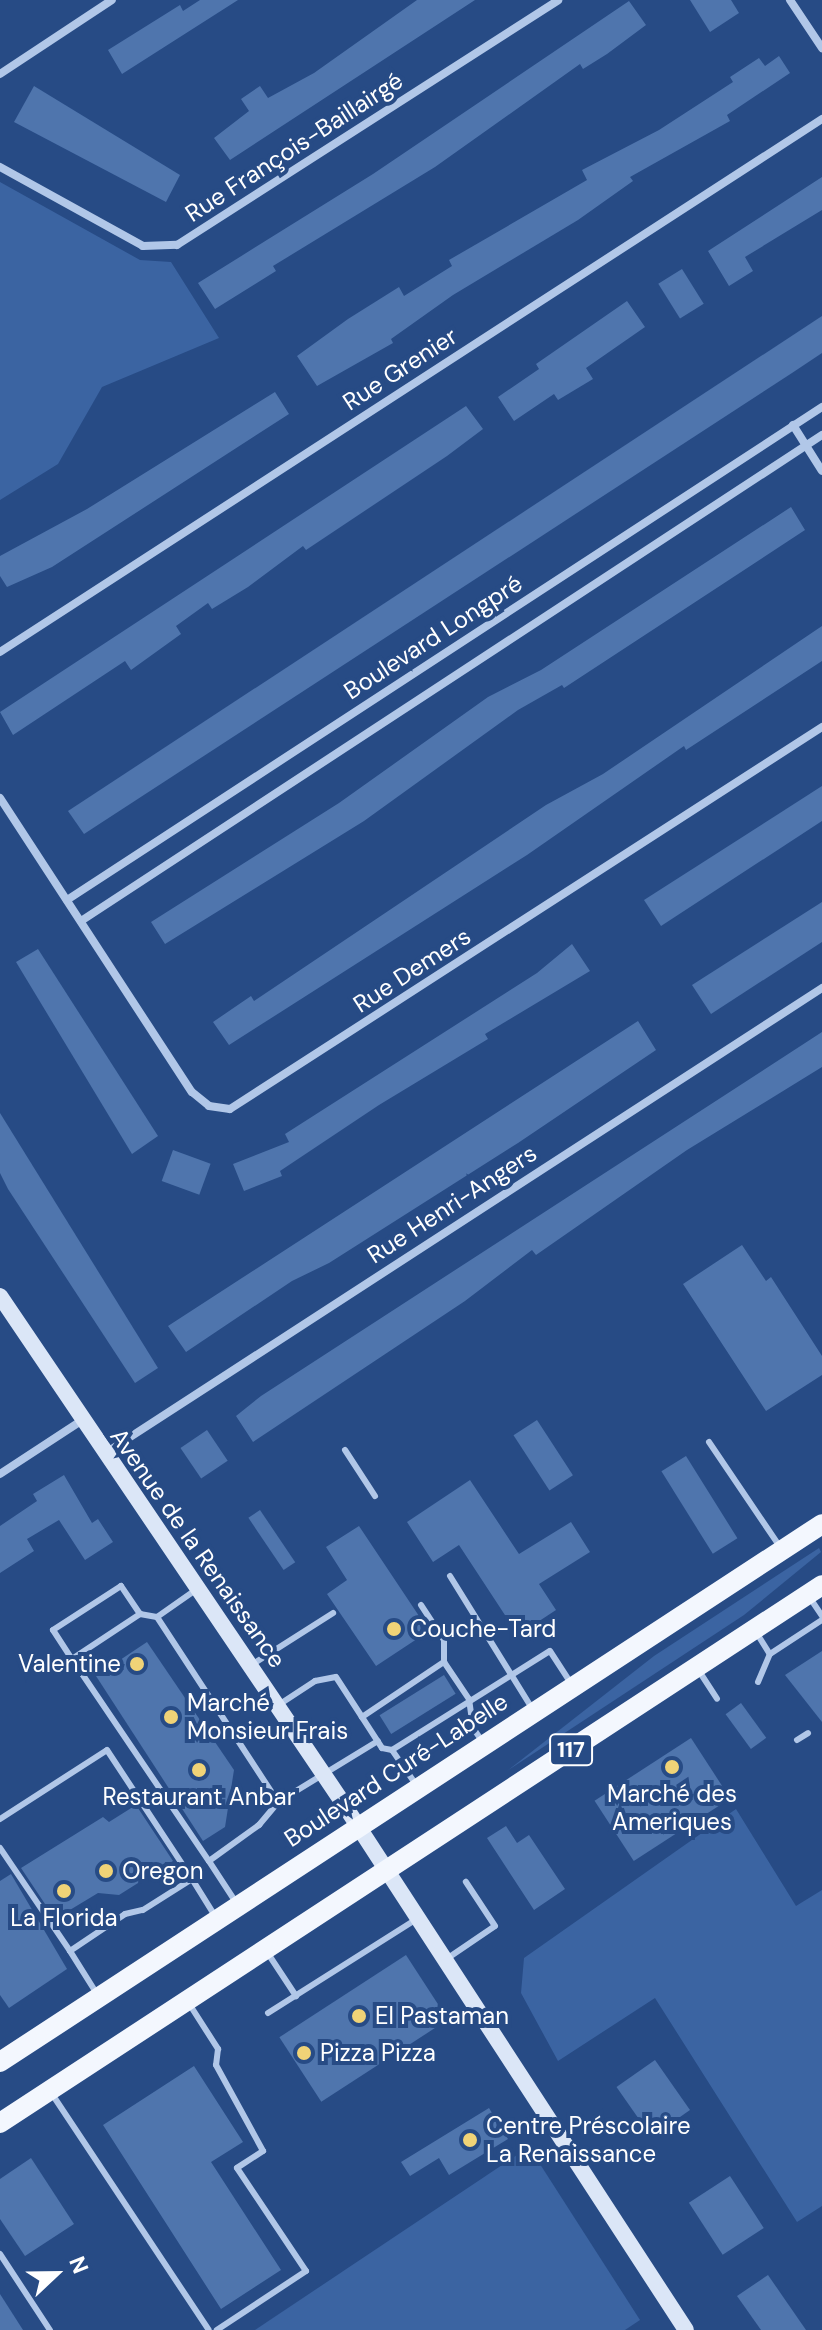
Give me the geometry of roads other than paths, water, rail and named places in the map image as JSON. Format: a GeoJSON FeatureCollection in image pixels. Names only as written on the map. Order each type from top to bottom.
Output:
{"type":"FeatureCollection","features":[{"type":"Feature","properties":{"kind":"main road","name":"Boulevard Curé-Labelle"},"geometry":{"type":"LineString","coordinates":[[0,2062],[822,1524]]}},
{"type":"Feature","properties":{"kind":"main road","name":"117"},"geometry":{"type":"LineString","coordinates":[[0,2123],[815,1590]]}},
{"type":"Feature","properties":{"kind":"street"},"geometry":{"type":"LineString","coordinates":[[0,74],[112,0]]}},
{"type":"Feature","properties":{"kind":"street","name":"Rue François-Baillairgé"},"geometry":{"type":"LineString","coordinates":[[0,167],[143,246],[177,245],[558,0]]}},
{"type":"Feature","properties":{"kind":"street"},"geometry":{"type":"LineString","coordinates":[[790,0],[822,48]]}},
{"type":"Feature","properties":{"kind":"street","name":"Rue Grenier"},"geometry":{"type":"LineString","coordinates":[[0,652],[822,119]]}},
{"type":"Feature","properties":{"kind":"street","name":"Boulevard Longpré"},"geometry":{"type":"LineString","coordinates":[[67,900],[822,407]]}},
{"type":"Feature","properties":{"kind":"street"},"geometry":{"type":"LineString","coordinates":[[793,425],[822,471]]}},
{"type":"Feature","properties":{"kind":"street","name":"Boulevard Longpré"},"geometry":{"type":"LineString","coordinates":[[81,921],[822,435]]}},
{"type":"Feature","properties":{"kind":"street","name":"Rue Demers"},"geometry":{"type":"LineString","coordinates":[[81,921],[192,1092],[209,1106],[230,1109],[822,727]]}},
{"type":"Feature","properties":{"kind":"street"},"geometry":{"type":"LineString","coordinates":[[0,798],[81,921]]}},
{"type":"Feature","properties":{"kind":"street","name":"Rue Henri-Angers"},"geometry":{"type":"LineString","coordinates":[[104,1455],[822,988]]}},
{"type":"Feature","properties":{"kind":"street","name":"Avenue de la Renaissance"},"geometry":{"type":"LineString","coordinates":[[0,1296],[104,1455],[325,1776],[686,2330]]}},
{"type":"Feature","properties":{"kind":"street"},"geometry":{"type":"LineString","coordinates":[[0,1474],[81,1421]]}},
{"type":"Feature","properties":{"kind":"lane"},"geometry":{"type":"LineString","coordinates":[[709,1442],[782,1550]]}},
{"type":"Feature","properties":{"kind":"lane"},"geometry":{"type":"LineString","coordinates":[[345,1450],[375,1496]]}},
{"type":"Feature","properties":{"kind":"lane"},"geometry":{"type":"LineString","coordinates":[[450,1576],[514,1674],[534,1711]]}},
{"type":"Feature","properties":{"kind":"lane"},"geometry":{"type":"LineString","coordinates":[[140,1614],[121,1586],[53,1630],[238,1906]]}},
{"type":"Feature","properties":{"kind":"lane"},"geometry":{"type":"LineString","coordinates":[[72,1659],[140,1614],[157,1617],[197,1589]]}},
{"type":"Feature","properties":{"kind":"lane"},"geometry":{"type":"LineString","coordinates":[[758,1682],[770,1654],[822,1618],[815,1590]]}},
{"type":"Feature","properties":{"kind":"lane"},"geometry":{"type":"LineString","coordinates":[[421,1605],[444,1640],[444,1662],[469,1699],[473,1728],[484,1744]]}},
{"type":"Feature","properties":{"kind":"lane"},"geometry":{"type":"LineString","coordinates":[[250,1666],[333,1613]]}},
{"type":"Feature","properties":{"kind":"lane"},"geometry":{"type":"LineString","coordinates":[[157,1617],[278,1802]]}},
{"type":"Feature","properties":{"kind":"lane"},"geometry":{"type":"LineString","coordinates":[[754,1630],[770,1654]]}},
{"type":"Feature","properties":{"kind":"lane"},"geometry":{"type":"LineString","coordinates":[[392,1750],[550,1651],[573,1686]]}},
{"type":"Feature","properties":{"kind":"lane"},"geometry":{"type":"LineString","coordinates":[[362,1717],[444,1662]]}},
{"type":"Feature","properties":{"kind":"lane"},"geometry":{"type":"LineString","coordinates":[[697,1668],[717,1699]]}},
{"type":"Feature","properties":{"kind":"lane"},"geometry":{"type":"LineString","coordinates":[[277,1706],[315,1681],[336,1677],[378,1741],[392,1750],[418,1788]]}},
{"type":"Feature","properties":{"kind":"lane"},"geometry":{"type":"LineString","coordinates":[[797,1740],[808,1733]]}},
{"type":"Feature","properties":{"kind":"lane"},"geometry":{"type":"LineString","coordinates":[[209,1861],[259,1825],[278,1802],[378,1741]]}},
{"type":"Feature","properties":{"kind":"lane"},"geometry":{"type":"LineString","coordinates":[[0,1819],[107,1750],[217,1919]]}},
{"type":"Feature","properties":{"kind":"lane"},"geometry":{"type":"LineString","coordinates":[[0,1848],[99,1997]]}},
{"type":"Feature","properties":{"kind":"lane"},"geometry":{"type":"LineString","coordinates":[[70,1951],[192,1879]]}},
{"type":"Feature","properties":{"kind":"lane"},"geometry":{"type":"LineString","coordinates":[[445,1960],[495,1926],[466,1882]]}},
{"type":"Feature","properties":{"kind":"lane"},"geometry":{"type":"LineString","coordinates":[[268,2013],[418,1919]]}},
{"type":"Feature","properties":{"kind":"lane"},"geometry":{"type":"LineString","coordinates":[[266,1950],[296,1996]]}},
{"type":"Feature","properties":{"kind":"lane"},"geometry":{"type":"LineString","coordinates":[[187,2001],[218,2049],[216,2065],[263,2151],[237,2168],[306,2271],[217,2330]]}},
{"type":"Feature","properties":{"kind":"lane"},"geometry":{"type":"LineString","coordinates":[[50,2091],[209,2330]]}},
{"type":"Feature","properties":{"kind":"lane"},"geometry":{"type":"LineString","coordinates":[[0,2254],[50,2330]]}},
{"type":"Feature","properties":{"kind":"place","name":"Couche-Tard"},"geometry":{"type":"Point","coordinates":[394,1629]}},
{"type":"Feature","properties":{"kind":"place","name":"Valentine"},"geometry":{"type":"Point","coordinates":[137,1664]}},
{"type":"Feature","properties":{"kind":"place","name":"Marché Monsieur Frais"},"geometry":{"type":"Point","coordinates":[171,1717]}},
{"type":"Feature","properties":{"kind":"place","name":"Marché des Ameriques"},"geometry":{"type":"Point","coordinates":[672,1767]}},
{"type":"Feature","properties":{"kind":"place","name":"Restaurant Anbar"},"geometry":{"type":"Point","coordinates":[199,1770]}},
{"type":"Feature","properties":{"kind":"place","name":"Oregon"},"geometry":{"type":"Point","coordinates":[106,1871]}},
{"type":"Feature","properties":{"kind":"place","name":"La Florida"},"geometry":{"type":"Point","coordinates":[64,1891]}},
{"type":"Feature","properties":{"kind":"place","name":"El Pastaman"},"geometry":{"type":"Point","coordinates":[359,2016]}},
{"type":"Feature","properties":{"kind":"place","name":"Pizza Pizza"},"geometry":{"type":"Point","coordinates":[304,2053]}},
{"type":"Feature","properties":{"kind":"place","name":"Centre Préscolaire La Renaissance"},"geometry":{"type":"Point","coordinates":[470,2140]}}]}
